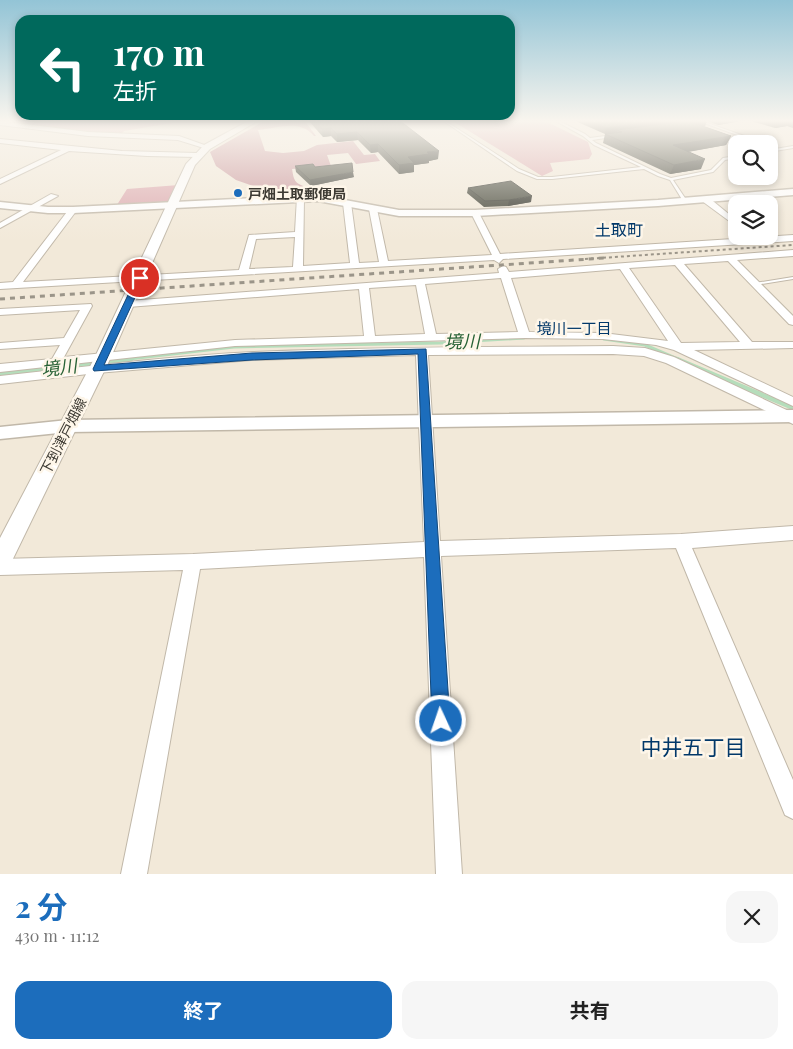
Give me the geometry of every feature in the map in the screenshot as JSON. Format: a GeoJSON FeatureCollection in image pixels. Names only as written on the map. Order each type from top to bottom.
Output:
{"type":"FeatureCollection","features":[{"type":"Feature","properties":{"kind":"main road","name":"下到津戸畑線"},"geometry":{"type":"LineString","coordinates":[[0,561],[100,363],[194,161]]}},
{"type":"Feature","properties":{"kind":"street"},"geometry":{"type":"LineString","coordinates":[[0,182],[44,161]]}},
{"type":"Feature","properties":{"kind":"street"},"geometry":{"type":"LineString","coordinates":[[0,205],[29,209],[73,210],[330,199],[399,213],[475,213],[705,200],[793,192]]}},
{"type":"Feature","properties":{"kind":"street"},"geometry":{"type":"LineString","coordinates":[[0,226],[54,196]]}},
{"type":"Feature","properties":{"kind":"street"},"geometry":{"type":"LineString","coordinates":[[298,269],[300,199]]}},
{"type":"Feature","properties":{"kind":"street"},"geometry":{"type":"LineString","coordinates":[[705,200],[728,218]]}},
{"type":"Feature","properties":{"kind":"street"},"geometry":{"type":"LineString","coordinates":[[348,203],[355,266]]}},
{"type":"Feature","properties":{"kind":"street"},"geometry":{"type":"LineString","coordinates":[[373,209],[384,264]]}},
{"type":"Feature","properties":{"kind":"street"},"geometry":{"type":"LineString","coordinates":[[16,285],[73,210]]}},
{"type":"Feature","properties":{"kind":"street"},"geometry":{"type":"LineString","coordinates":[[475,213],[501,265],[525,336]]}},
{"type":"Feature","properties":{"kind":"street"},"geometry":{"type":"LineString","coordinates":[[243,273],[252,237],[299,234]]}},
{"type":"Feature","properties":{"kind":"street"},"geometry":{"type":"LineString","coordinates":[[778,238],[793,238]]}},
{"type":"Feature","properties":{"kind":"street"},"geometry":{"type":"LineString","coordinates":[[128,304],[420,282],[501,265],[728,241]]}},
{"type":"Feature","properties":{"kind":"street"},"geometry":{"type":"LineString","coordinates":[[0,286],[384,264],[623,266],[793,253]]}},
{"type":"Feature","properties":{"kind":"street"},"geometry":{"type":"LineString","coordinates":[[730,258],[793,322]]}},
{"type":"Feature","properties":{"kind":"street"},"geometry":{"type":"LineString","coordinates":[[677,262],[748,345]]}},
{"type":"Feature","properties":{"kind":"street"},"geometry":{"type":"LineString","coordinates":[[623,266],[678,348]]}},
{"type":"Feature","properties":{"kind":"street"},"geometry":{"type":"LineString","coordinates":[[420,282],[431,338]]}},
{"type":"Feature","properties":{"kind":"street"},"geometry":{"type":"LineString","coordinates":[[364,287],[370,339]]}},
{"type":"Feature","properties":{"kind":"street"},"geometry":{"type":"LineString","coordinates":[[0,312],[88,306],[56,362]]}},
{"type":"Feature","properties":{"kind":"street"},"geometry":{"type":"LineString","coordinates":[[0,380],[100,363],[235,344],[370,339],[603,336],[656,342],[678,348],[791,413]]}},
{"type":"Feature","properties":{"kind":"street"},"geometry":{"type":"LineString","coordinates":[[0,346],[68,341]]}},
{"type":"Feature","properties":{"kind":"street"},"geometry":{"type":"LineString","coordinates":[[678,348],[793,345]]}},
{"type":"Feature","properties":{"kind":"street"},"geometry":{"type":"LineString","coordinates":[[0,368],[56,362],[100,363],[422,351],[613,350],[645,352],[670,360],[791,413]]}},
{"type":"Feature","properties":{"kind":"street"},"geometry":{"type":"LineString","coordinates":[[422,351],[449,874]]}},
{"type":"Feature","properties":{"kind":"street"},"geometry":{"type":"LineString","coordinates":[[0,433],[68,426],[791,413]]}},
{"type":"Feature","properties":{"kind":"street"},"geometry":{"type":"LineString","coordinates":[[0,567],[193,562],[432,549],[681,541],[793,533]]}},
{"type":"Feature","properties":{"kind":"street"},"geometry":{"type":"LineString","coordinates":[[681,541],[793,807]]}},
{"type":"Feature","properties":{"kind":"street"},"geometry":{"type":"LineString","coordinates":[[134,874],[193,562]]}},
{"type":"Feature","properties":{"kind":"lane"},"geometry":{"type":"LineString","coordinates":[[504,161],[518,170],[537,178],[565,177],[644,168]]}},
{"type":"Feature","properties":{"kind":"lane"},"geometry":{"type":"LineString","coordinates":[[629,161],[671,179],[712,171],[722,161]]}},
{"type":"Feature","properties":{"kind":"lane"},"geometry":{"type":"LineString","coordinates":[[671,179],[685,201]]}},
{"type":"Feature","properties":{"kind":"lane"},"geometry":{"type":"LineString","coordinates":[[755,284],[793,278]]}},
{"type":"Feature","properties":{"kind":"shaded area"},"geometry":{"type":"Polygon","coordinates":[[[214,161],[329,161],[331,166],[292,169],[295,181],[306,187],[305,190],[267,191],[236,180],[216,166],[214,161]]]}},
{"type":"Feature","properties":{"kind":"shaded area"},"geometry":{"type":"Polygon","coordinates":[[[354,161],[380,161],[356,164],[354,161]]]}},
{"type":"Feature","properties":{"kind":"shaded area"},"geometry":{"type":"Polygon","coordinates":[[[517,161],[572,161],[550,163],[553,171],[542,176],[517,161]]]}},
{"type":"Feature","properties":{"kind":"shaded area"},"geometry":{"type":"Polygon","coordinates":[[[179,185],[170,205],[115,208],[127,189],[179,185]]]}},
{"type":"Feature","properties":{"kind":"building"},"geometry":{"type":"Polygon","coordinates":[[[395,161],[412,161],[414,163],[399,165],[395,161]]]}},
{"type":"Feature","properties":{"kind":"building"},"geometry":{"type":"Polygon","coordinates":[[[665,161],[696,161],[674,165],[665,161]]]}},
{"type":"Feature","properties":{"kind":"building"},"geometry":{"type":"Polygon","coordinates":[[[352,163],[353,172],[310,180],[295,166],[313,164],[315,167],[352,163]]]}},
{"type":"Feature","properties":{"kind":"building"},"geometry":{"type":"Polygon","coordinates":[[[511,181],[532,196],[509,200],[485,201],[468,188],[511,181]]]}},
{"type":"Feature","properties":{"kind":"waterway","name":"境川"},"geometry":{"type":"LineString","coordinates":[[120,360],[234,347],[440,343],[524,338]]}},
{"type":"Feature","properties":{"kind":"waterway","name":"境川"},"geometry":{"type":"LineString","coordinates":[[604,339],[645,345],[680,360]]}},
{"type":"Feature","properties":{"kind":"waterway","name":"境川"},"geometry":{"type":"LineString","coordinates":[[103,362],[131,359]]}},
{"type":"Feature","properties":{"kind":"waterway","name":"境川"},"geometry":{"type":"LineString","coordinates":[[677,359],[793,408]]}},
{"type":"Feature","properties":{"kind":"waterway","name":"境川"},"geometry":{"type":"LineString","coordinates":[[0,374],[95,363]]}},
{"type":"Feature","properties":{"kind":"railway"},"geometry":{"type":"LineString","coordinates":[[585,259],[793,245]]}},
{"type":"Feature","properties":{"kind":"railway"},"geometry":{"type":"LineString","coordinates":[[0,299],[604,258]]}},
{"type":"Feature","properties":{"kind":"place","name":"戸畑土取郵便局"},"geometry":{"type":"Point","coordinates":[238,193]}},
{"type":"Feature","properties":{"kind":"district","name":"土取町"},"geometry":{"type":"Point","coordinates":[619,229]}},
{"type":"Feature","properties":{"kind":"district","name":"境川一丁目"},"geometry":{"type":"Point","coordinates":[574,328]}},
{"type":"Feature","properties":{"kind":"district","name":"中井五丁目"},"geometry":{"type":"Point","coordinates":[693,746]}},
{"type":"Feature","properties":{"kind":"route"},"geometry":{"type":"LineString","coordinates":[[140,278],[98,369],[252,356],[422,351],[441,721]]}}]}
